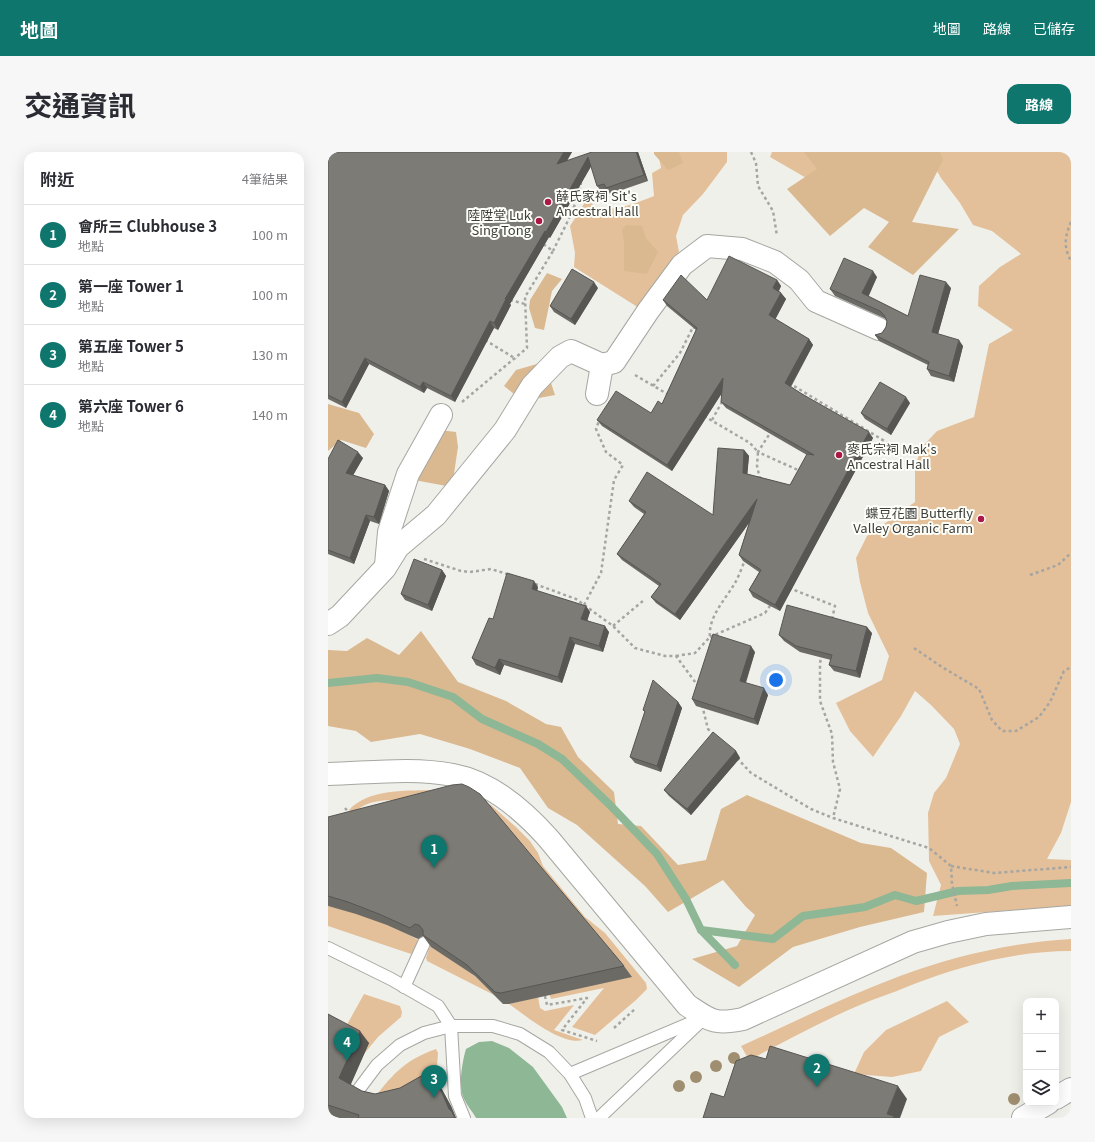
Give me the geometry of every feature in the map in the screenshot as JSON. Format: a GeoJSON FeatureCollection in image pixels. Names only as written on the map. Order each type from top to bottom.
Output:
{"type":"FeatureCollection","features":[{"type":"Feature","properties":{"kind":"street"},"geometry":{"type":"LineString","coordinates":[[328,624],[340,616],[385,568],[398,548],[436,515],[505,430],[532,386],[560,357],[571,351],[603,376],[682,265],[707,246],[742,249],[774,262],[799,280],[816,301],[878,329]]}},
{"type":"Feature","properties":{"kind":"street"},"geometry":{"type":"LineString","coordinates":[[385,568],[389,532],[408,474],[441,415]]}},
{"type":"Feature","properties":{"kind":"street"},"geometry":{"type":"LineString","coordinates":[[328,774],[406,771],[454,775],[481,784],[498,794],[534,822],[687,1005],[712,1021],[726,1022],[743,1019],[912,942],[948,932],[986,924],[1071,917]]}},
{"type":"Feature","properties":{"kind":"street"},"geometry":{"type":"LineString","coordinates":[[1059,1096],[1071,1089]]}},
{"type":"Feature","properties":{"kind":"street"},"geometry":{"type":"LineString","coordinates":[[1023,1118],[1043,1106]]}},
{"type":"Feature","properties":{"kind":"lane"},"geometry":{"type":"LineString","coordinates":[[404,987],[424,943]]}},
{"type":"Feature","properties":{"kind":"lane"},"geometry":{"type":"LineString","coordinates":[[328,948],[438,1006],[451,1026],[455,1096],[464,1118]]}},
{"type":"Feature","properties":{"kind":"lane"},"geometry":{"type":"LineString","coordinates":[[570,1074],[705,1017]]}},
{"type":"Feature","properties":{"kind":"lane"},"geometry":{"type":"LineString","coordinates":[[600,1118],[705,1017]]}},
{"type":"Feature","properties":{"kind":"lane"},"geometry":{"type":"LineString","coordinates":[[359,1089],[377,1065],[400,1046],[424,1033],[451,1026],[492,1026],[520,1034],[549,1052],[570,1074],[585,1098],[592,1118]]}},
{"type":"Feature","properties":{"kind":"path"},"geometry":{"type":"LineString","coordinates":[[751,152],[756,164],[758,186],[773,211],[777,238],[774,262]]}},
{"type":"Feature","properties":{"kind":"path"},"geometry":{"type":"LineString","coordinates":[[441,415],[452,410],[516,359],[527,348],[525,297],[553,251],[568,221],[580,189],[581,182]]}},
{"type":"Feature","properties":{"kind":"path"},"geometry":{"type":"LineString","coordinates":[[1071,222],[1064,240],[1067,255],[1071,261]]}},
{"type":"Feature","properties":{"kind":"path"},"geometry":{"type":"LineString","coordinates":[[542,242],[553,251]]}},
{"type":"Feature","properties":{"kind":"path"},"geometry":{"type":"LineString","coordinates":[[508,299],[525,304]]}},
{"type":"Feature","properties":{"kind":"path"},"geometry":{"type":"LineString","coordinates":[[653,386],[680,353],[693,327],[699,331]]}},
{"type":"Feature","properties":{"kind":"path"},"geometry":{"type":"LineString","coordinates":[[479,336],[516,359]]}},
{"type":"Feature","properties":{"kind":"path"},"geometry":{"type":"LineString","coordinates":[[584,605],[601,572],[614,480],[623,465],[606,452],[596,430],[604,407],[603,376],[653,386],[672,397]]}},
{"type":"Feature","properties":{"kind":"path"},"geometry":{"type":"LineString","coordinates":[[784,380],[891,445]]}},
{"type":"Feature","properties":{"kind":"path"},"geometry":{"type":"LineString","coordinates":[[793,394],[797,387]]}},
{"type":"Feature","properties":{"kind":"path"},"geometry":{"type":"LineString","coordinates":[[712,420],[727,393]]}},
{"type":"Feature","properties":{"kind":"path"},"geometry":{"type":"LineString","coordinates":[[830,417],[834,410]]}},
{"type":"Feature","properties":{"kind":"path"},"geometry":{"type":"LineString","coordinates":[[699,413],[750,443],[758,452],[800,472],[804,465]]}},
{"type":"Feature","properties":{"kind":"path"},"geometry":{"type":"LineString","coordinates":[[761,486],[757,466],[758,452],[774,426]]}},
{"type":"Feature","properties":{"kind":"path"},"geometry":{"type":"LineString","coordinates":[[398,548],[430,562],[461,571],[470,572],[491,569],[512,576]]}},
{"type":"Feature","properties":{"kind":"path"},"geometry":{"type":"LineString","coordinates":[[1030,575],[1058,565],[1071,553]]}},
{"type":"Feature","properties":{"kind":"path"},"geometry":{"type":"LineString","coordinates":[[710,637],[709,630],[719,607],[735,582],[747,555]]}},
{"type":"Feature","properties":{"kind":"path"},"geometry":{"type":"LineString","coordinates":[[534,584],[576,599],[613,626],[635,648],[665,656],[695,653],[710,637],[766,612],[773,602]]}},
{"type":"Feature","properties":{"kind":"path"},"geometry":{"type":"LineString","coordinates":[[783,592],[788,588],[835,606],[831,620]]}},
{"type":"Feature","properties":{"kind":"path"},"geometry":{"type":"LineString","coordinates":[[613,626],[644,600]]}},
{"type":"Feature","properties":{"kind":"path"},"geometry":{"type":"LineString","coordinates":[[914,648],[979,689],[992,720],[1002,731],[1016,731],[1039,717],[1050,702],[1064,671],[1071,667]]}},
{"type":"Feature","properties":{"kind":"path"},"geometry":{"type":"LineString","coordinates":[[824,649],[820,663],[820,700],[832,734],[833,762],[840,789],[834,818]]}},
{"type":"Feature","properties":{"kind":"path"},"geometry":{"type":"LineString","coordinates":[[676,656],[698,686],[699,693]]}},
{"type":"Feature","properties":{"kind":"path"},"geometry":{"type":"LineString","coordinates":[[701,700],[708,729],[719,740]]}},
{"type":"Feature","properties":{"kind":"path"},"geometry":{"type":"LineString","coordinates":[[735,757],[751,773],[811,809],[834,818],[929,848],[951,866],[994,873],[1071,867]]}},
{"type":"Feature","properties":{"kind":"path"},"geometry":{"type":"LineString","coordinates":[[345,808],[349,813],[346,816]]}},
{"type":"Feature","properties":{"kind":"path"},"geometry":{"type":"LineString","coordinates":[[951,866],[952,884],[956,900]]}},
{"type":"Feature","properties":{"kind":"path"},"geometry":{"type":"LineString","coordinates":[[545,996],[547,1005],[587,998],[562,1030],[597,1041]]}},
{"type":"Feature","properties":{"kind":"path"},"geometry":{"type":"LineString","coordinates":[[614,1028],[635,1009]]}},
{"type":"Feature","properties":{"kind":"shaded area"},"geometry":{"type":"Polygon","coordinates":[[[654,152],[679,152],[683,163],[668,170],[654,154],[654,152]]]}},
{"type":"Feature","properties":{"kind":"shaded area"},"geometry":{"type":"Polygon","coordinates":[[[658,152],[727,152],[727,162],[703,194],[683,215],[676,236],[679,252],[664,275],[647,313],[574,267],[575,253],[570,226],[587,199],[596,206],[604,208],[619,208],[654,196],[652,173],[661,168],[658,152]]]}},
{"type":"Feature","properties":{"kind":"shaded area"},"geometry":{"type":"Polygon","coordinates":[[[772,152],[871,152],[808,179],[770,157],[772,152]]]}},
{"type":"Feature","properties":{"kind":"shaded area"},"geometry":{"type":"Polygon","coordinates":[[[804,152],[940,152],[943,160],[912,222],[959,229],[913,275],[868,247],[889,222],[864,208],[830,236],[787,189],[817,169],[804,152]]]}},
{"type":"Feature","properties":{"kind":"shaded area","name":"蝶豆花園 Butterfly Valley Organic Farm"},"geometry":{"type":"Polygon","coordinates":[[[926,152],[1071,152],[1071,802],[1061,833],[1047,859],[1071,860],[1071,906],[933,916],[941,885],[929,861],[928,813],[934,793],[946,778],[960,744],[954,729],[915,691],[901,716],[873,757],[850,731],[836,703],[882,680],[889,656],[868,613],[860,582],[856,558],[867,536],[915,502],[915,466],[922,447],[937,431],[974,417],[989,344],[1013,330],[978,306],[979,286],[1000,267],[1021,254],[992,231],[973,225],[960,203],[941,178],[926,152]]]}},
{"type":"Feature","properties":{"kind":"shaded area"},"geometry":{"type":"Polygon","coordinates":[[[626,225],[642,226],[646,238],[658,252],[647,274],[624,271],[624,243],[622,230],[626,225]]]}},
{"type":"Feature","properties":{"kind":"shaded area"},"geometry":{"type":"Polygon","coordinates":[[[547,273],[562,279],[552,291],[544,330],[535,328],[529,308],[530,300],[547,273]]]}},
{"type":"Feature","properties":{"kind":"shaded area"},"geometry":{"type":"Polygon","coordinates":[[[544,362],[555,395],[523,401],[504,386],[516,370],[544,362]]]}},
{"type":"Feature","properties":{"kind":"shaded area"},"geometry":{"type":"Polygon","coordinates":[[[328,404],[359,413],[374,434],[366,448],[341,440],[328,451],[328,404]]]}},
{"type":"Feature","properties":{"kind":"shaded area"},"geometry":{"type":"Polygon","coordinates":[[[422,428],[456,432],[458,447],[452,487],[414,480],[422,428]]]}},
{"type":"Feature","properties":{"kind":"shaded area"},"geometry":{"type":"Polygon","coordinates":[[[421,631],[458,682],[506,701],[546,724],[561,727],[578,757],[614,792],[618,824],[641,826],[678,865],[706,860],[721,809],[747,795],[861,843],[891,848],[927,873],[924,912],[860,927],[793,947],[739,987],[692,959],[737,946],[755,915],[746,907],[723,880],[668,912],[645,886],[577,825],[548,808],[520,768],[470,749],[420,734],[371,742],[356,731],[328,726],[328,650],[347,651],[367,638],[399,655],[421,631]]]}},
{"type":"Feature","properties":{"kind":"shaded area"},"geometry":{"type":"Polygon","coordinates":[[[441,791],[411,799],[373,802],[359,808],[353,814],[349,810],[366,798],[387,792],[441,791]]]}},
{"type":"Feature","properties":{"kind":"shaded area"},"geometry":{"type":"Polygon","coordinates":[[[477,798],[491,805],[530,841],[538,853],[543,866],[585,917],[605,933],[646,983],[647,989],[595,1035],[572,1027],[604,988],[551,999],[477,798]]]}},
{"type":"Feature","properties":{"kind":"shaded area"},"geometry":{"type":"Polygon","coordinates":[[[328,906],[376,920],[398,929],[420,941],[415,951],[411,954],[328,926],[328,906]]]}},
{"type":"Feature","properties":{"kind":"shaded area"},"geometry":{"type":"Polygon","coordinates":[[[1071,939],[1071,951],[1029,954],[988,961],[948,972],[866,1002],[804,1031],[749,1060],[741,1046],[860,992],[941,962],[984,951],[1028,943],[1071,939]]]}},
{"type":"Feature","properties":{"kind":"shaded area"},"geometry":{"type":"Polygon","coordinates":[[[430,946],[475,976],[494,995],[427,961],[426,958],[430,946]]]}},
{"type":"Feature","properties":{"kind":"shaded area"},"geometry":{"type":"Polygon","coordinates":[[[364,994],[400,1006],[402,1012],[401,1017],[378,1037],[364,1054],[344,1030],[364,994]]]}},
{"type":"Feature","properties":{"kind":"shaded area"},"geometry":{"type":"Polygon","coordinates":[[[538,997],[540,1008],[545,1011],[574,1005],[554,1030],[583,1040],[574,1041],[565,1039],[544,1029],[509,1004],[538,997]]]}},
{"type":"Feature","properties":{"kind":"shaded area"},"geometry":{"type":"Polygon","coordinates":[[[947,1001],[969,1022],[939,1037],[921,1071],[892,1077],[854,1074],[864,1052],[886,1030],[947,1001]]]}},
{"type":"Feature","properties":{"kind":"shaded area"},"geometry":{"type":"Polygon","coordinates":[[[492,1041],[509,1048],[533,1067],[562,1107],[567,1118],[476,1118],[465,1102],[462,1094],[461,1074],[463,1061],[466,1049],[479,1042],[492,1041]]]}},
{"type":"Feature","properties":{"kind":"shaded area"},"geometry":{"type":"Polygon","coordinates":[[[436,1049],[438,1053],[436,1080],[370,1103],[384,1085],[398,1071],[414,1059],[436,1049]]]}},
{"type":"Feature","properties":{"kind":"building"},"geometry":{"type":"Polygon","coordinates":[[[328,152],[564,152],[557,164],[592,152],[636,152],[644,175],[606,188],[604,184],[597,186],[588,157],[546,232],[545,231],[505,299],[494,323],[490,321],[451,396],[423,382],[420,387],[365,358],[342,402],[328,395],[328,152]]]}},
{"type":"Feature","properties":{"kind":"building"},"geometry":{"type":"Polygon","coordinates":[[[729,256],[777,280],[773,288],[781,293],[769,315],[809,339],[785,383],[869,432],[775,605],[749,590],[761,570],[739,555],[757,499],[675,614],[651,597],[661,584],[617,554],[646,512],[629,501],[647,472],[713,515],[718,448],[744,450],[743,473],[790,485],[807,454],[814,455],[721,402],[723,378],[667,465],[597,420],[616,391],[651,413],[658,401],[662,404],[697,328],[663,300],[681,275],[707,300],[729,256]]]}},
{"type":"Feature","properties":{"kind":"building"},"geometry":{"type":"Polygon","coordinates":[[[844,258],[873,271],[862,293],[908,316],[920,275],[946,282],[932,332],[959,340],[949,376],[927,369],[929,362],[875,335],[882,333],[886,327],[887,321],[880,311],[830,289],[844,258]]]}},
{"type":"Feature","properties":{"kind":"building"},"geometry":{"type":"Polygon","coordinates":[[[572,269],[594,282],[571,319],[550,306],[572,269]]]}},
{"type":"Feature","properties":{"kind":"building"},"geometry":{"type":"Polygon","coordinates":[[[880,382],[906,397],[887,429],[861,413],[880,382]]]}},
{"type":"Feature","properties":{"kind":"building"},"geometry":{"type":"Polygon","coordinates":[[[338,440],[358,452],[346,473],[385,485],[374,517],[366,515],[350,558],[328,550],[328,459],[338,440]]]}},
{"type":"Feature","properties":{"kind":"building"},"geometry":{"type":"Polygon","coordinates":[[[414,559],[442,570],[428,605],[401,594],[414,559]]]}},
{"type":"Feature","properties":{"kind":"building"},"geometry":{"type":"Polygon","coordinates":[[[507,573],[534,581],[532,589],[586,606],[581,619],[605,626],[599,646],[570,637],[558,677],[499,659],[495,668],[472,658],[489,618],[493,619],[507,573]]]}},
{"type":"Feature","properties":{"kind":"building"},"geometry":{"type":"Polygon","coordinates":[[[787,605],[867,627],[856,671],[829,665],[832,655],[796,646],[779,635],[787,605]]]}},
{"type":"Feature","properties":{"kind":"building"},"geometry":{"type":"Polygon","coordinates":[[[713,634],[751,646],[740,681],[764,688],[754,719],[692,699],[713,634]]]}},
{"type":"Feature","properties":{"kind":"building"},"geometry":{"type":"Polygon","coordinates":[[[653,680],[678,702],[657,766],[630,757],[645,711],[643,710],[653,680]]]}},
{"type":"Feature","properties":{"kind":"building"},"geometry":{"type":"Polygon","coordinates":[[[713,732],[736,751],[687,809],[664,790],[713,732]]]}},
{"type":"Feature","properties":{"kind":"building"},"geometry":{"type":"Polygon","coordinates":[[[462,784],[480,794],[624,966],[501,993],[495,992],[467,965],[423,935],[423,930],[419,925],[415,924],[410,928],[379,914],[328,896],[328,817],[452,785],[462,784]]]}},
{"type":"Feature","properties":{"kind":"building"},"geometry":{"type":"Polygon","coordinates":[[[328,1014],[360,1031],[339,1078],[362,1091],[375,1094],[400,1088],[430,1071],[455,1118],[358,1118],[359,1115],[328,1105],[328,1014]]]}},
{"type":"Feature","properties":{"kind":"building"},"geometry":{"type":"Polygon","coordinates":[[[770,1046],[898,1086],[887,1114],[894,1116],[893,1118],[703,1118],[711,1093],[724,1097],[736,1061],[751,1055],[766,1059],[770,1046]]]}},
{"type":"Feature","properties":{"kind":"waterway"},"geometry":{"type":"LineString","coordinates":[[328,683],[377,678],[408,682],[453,697],[482,719],[538,744],[562,759],[610,805],[657,854],[686,899],[701,930],[735,965]]}},
{"type":"Feature","properties":{"kind":"waterway"},"geometry":{"type":"LineString","coordinates":[[701,930],[773,939],[803,916],[865,907],[895,895],[916,901],[958,891],[1071,883]]}},
{"type":"Feature","properties":{"kind":"place","name":"薛氏家祠 Sit's Ancestral Hall"},"geometry":{"type":"Point","coordinates":[548,202]}},
{"type":"Feature","properties":{"kind":"place","name":"陸陞堂 Luk Sing Tong"},"geometry":{"type":"Point","coordinates":[539,221]}},
{"type":"Feature","properties":{"kind":"place","name":"麥氏宗祠 Mak's Ancestral Hall"},"geometry":{"type":"Point","coordinates":[839,455]}},
{"type":"Feature","properties":{"kind":"place","name":"蝶豆花園 Butterfly Valley Organic Farm"},"geometry":{"type":"Point","coordinates":[981,519]}},
{"type":"Feature","properties":{"kind":"place","name":"會所三 Clubhouse 3"},"geometry":{"type":"Point","coordinates":[434,868]}},
{"type":"Feature","properties":{"kind":"place","name":"第六座 Tower 6"},"geometry":{"type":"Point","coordinates":[347,1061]}},
{"type":"Feature","properties":{"kind":"place","name":"第一座 Tower 1"},"geometry":{"type":"Point","coordinates":[817,1087]}},
{"type":"Feature","properties":{"kind":"place","name":"第五座 Tower 5"},"geometry":{"type":"Point","coordinates":[434,1098]}}]}
